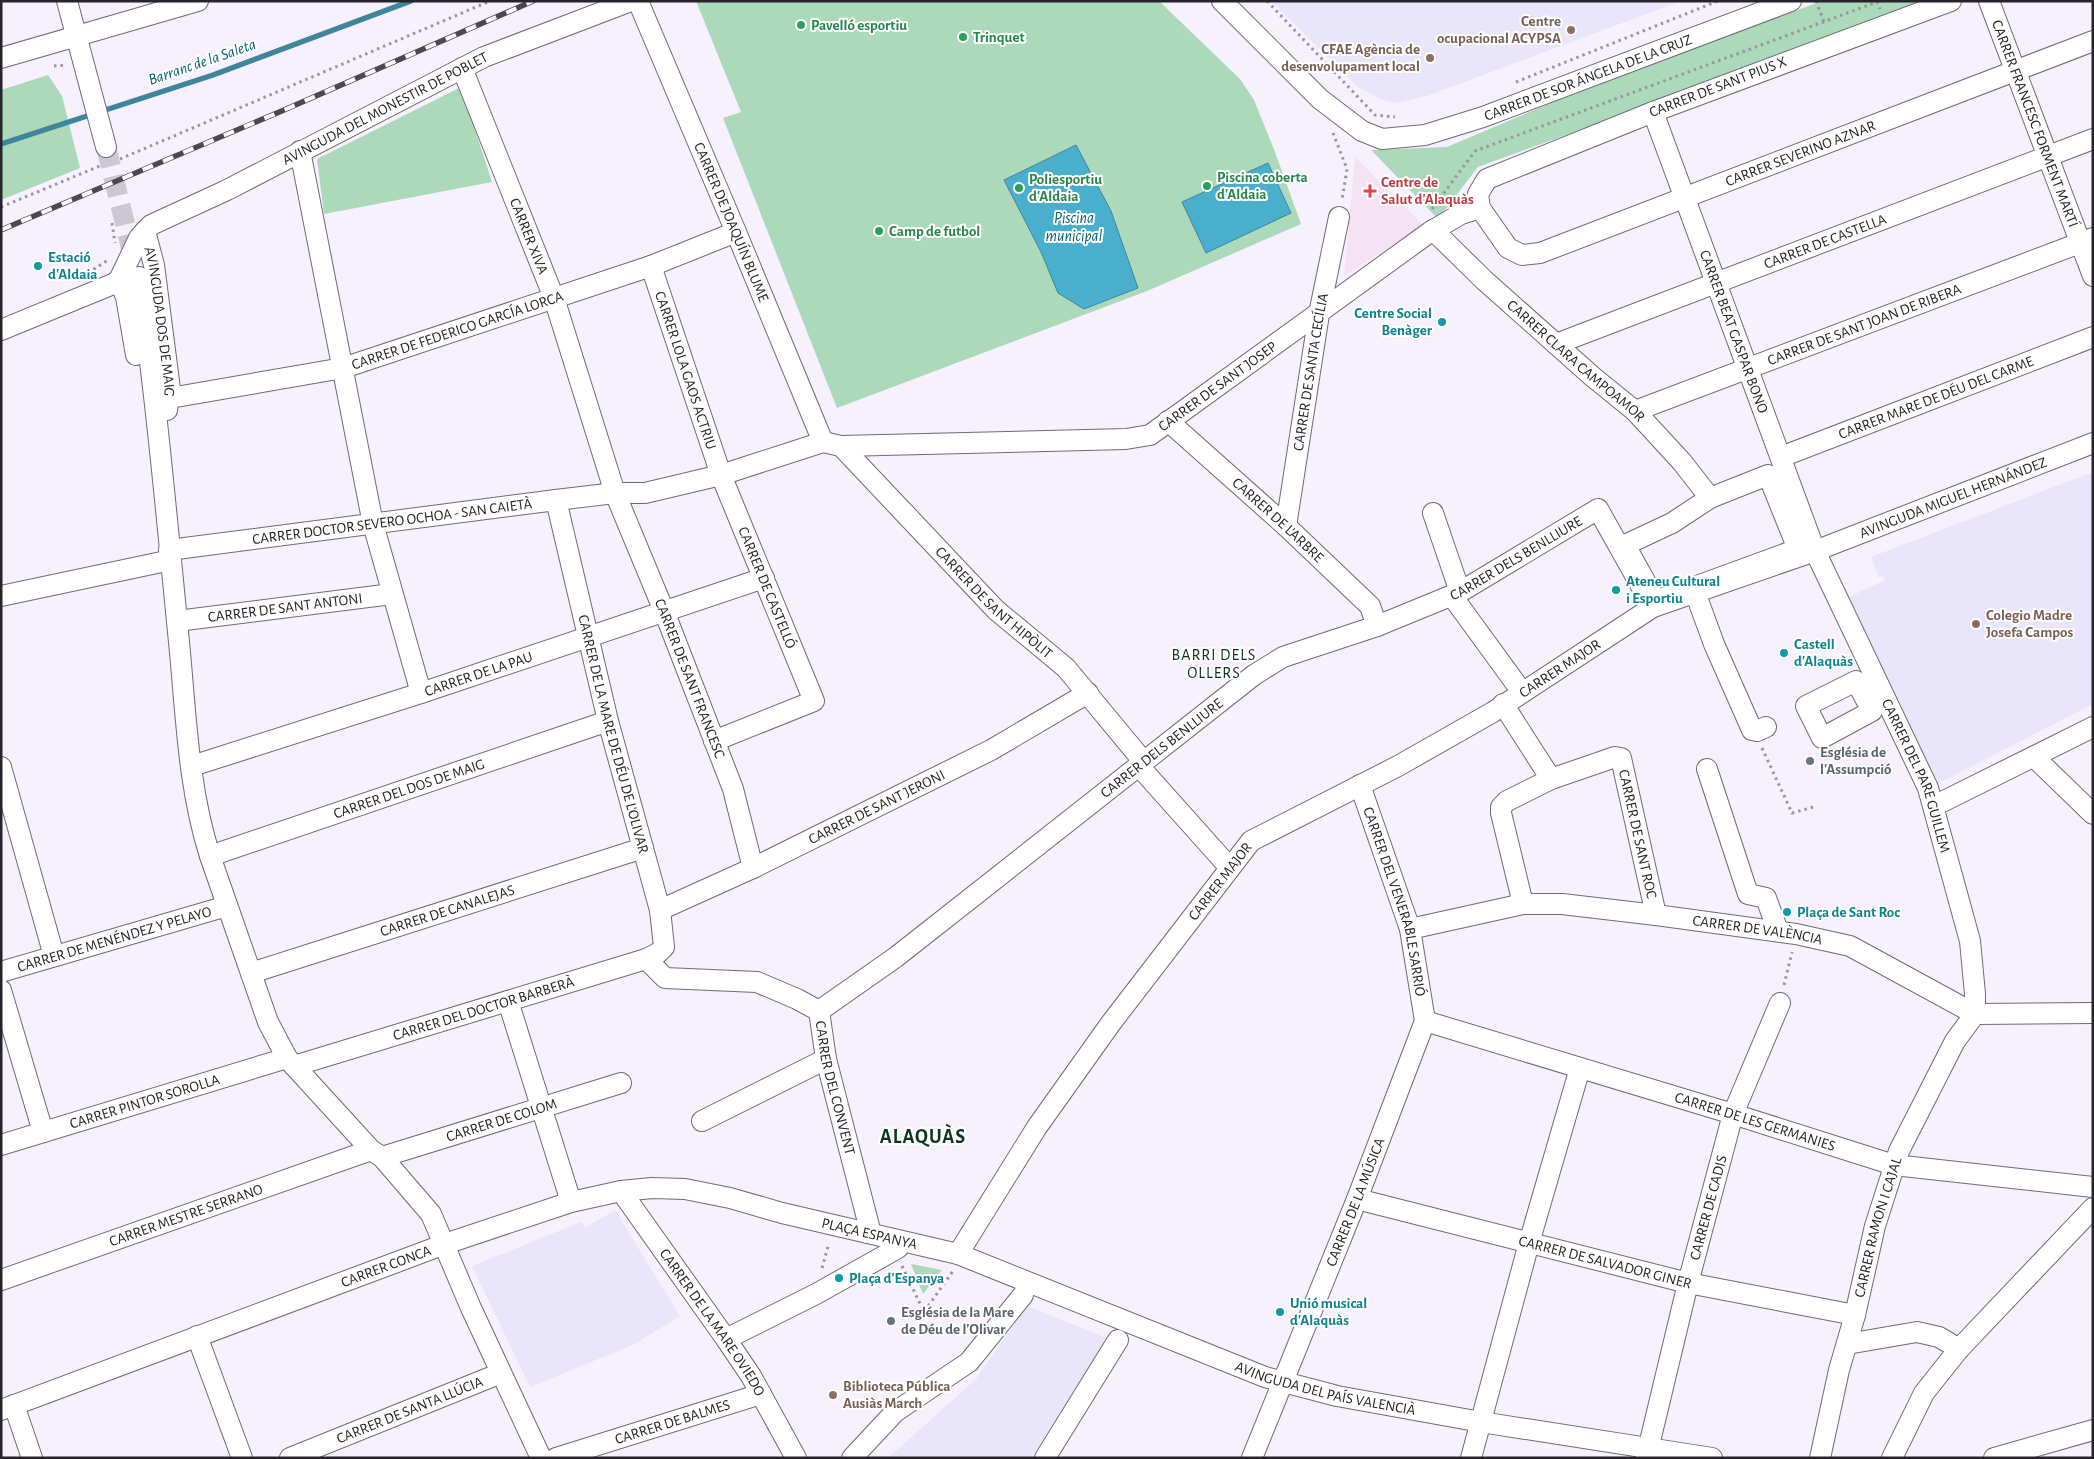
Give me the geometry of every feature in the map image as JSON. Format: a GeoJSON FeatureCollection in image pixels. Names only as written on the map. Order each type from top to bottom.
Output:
{"type":"FeatureCollection","features":[{"type":"Feature","properties":{"kind":"street"},"geometry":{"type":"LineString","coordinates":[[67,1],[108,157]]}},
{"type":"Feature","properties":{"kind":"street"},"geometry":{"type":"LineString","coordinates":[[1,58],[198,1]]}},
{"type":"Feature","properties":{"kind":"street","name":"AVINGUDA DEL MONESTIR DE POBLET"},"geometry":{"type":"LineString","coordinates":[[145,230],[151,225],[227,190],[484,57],[631,1]]}},
{"type":"Feature","properties":{"kind":"street","name":"CARRER DE JOAQUÍN BLUME"},"geometry":{"type":"LineString","coordinates":[[638,1],[736,232],[832,444]]}},
{"type":"Feature","properties":{"kind":"street"},"geometry":{"type":"LineString","coordinates":[[1222,1],[1320,99]]}},
{"type":"Feature","properties":{"kind":"street","name":"CARRER DE SOR ÁNGELA DE LA CRUZ"},"geometry":{"type":"LineString","coordinates":[[1320,99],[1362,131],[1382,139],[1425,134],[1483,117],[1791,1]]}},
{"type":"Feature","properties":{"kind":"street","name":"CARRER DE SANT PIUS X"},"geometry":{"type":"LineString","coordinates":[[1480,208],[1478,194],[1488,178],[1652,112],[1950,1]]}},
{"type":"Feature","properties":{"kind":"street","name":"CARRER FRANCESC FORMENT MARTÍ"},"geometry":{"type":"LineString","coordinates":[[1989,1],[2048,156],[2086,240],[2093,276]]}},
{"type":"Feature","properties":{"kind":"street","name":"CARRER SEVERINO AZNAR"},"geometry":{"type":"LineString","coordinates":[[1480,208],[1508,248],[1522,255],[1540,253],[2093,41]]}},
{"type":"Feature","properties":{"kind":"street","name":"CARRER XIVA"},"geometry":{"type":"LineString","coordinates":[[462,68],[554,298],[615,493]]}},
{"type":"Feature","properties":{"kind":"street","name":"CARRER BEAT GASPAR BONO"},"geometry":{"type":"LineString","coordinates":[[1652,112],[1815,551]]}},
{"type":"Feature","properties":{"kind":"street","name":"CARRER DE CASTELLA"},"geometry":{"type":"LineString","coordinates":[[1556,344],[2093,139]]}},
{"type":"Feature","properties":{"kind":"street"},"geometry":{"type":"LineString","coordinates":[[300,151],[373,524],[421,693]]}},
{"type":"Feature","properties":{"kind":"street","name":"CARRER DE SANT JOSEP"},"geometry":{"type":"LineString","coordinates":[[721,475],[832,444],[1126,439],[1150,435],[1433,230],[1461,214],[1480,208]]}},
{"type":"Feature","properties":{"kind":"street","name":"CARRER DE SANTA CECÍLIA"},"geometry":{"type":"LineString","coordinates":[[1286,526],[1319,314],[1339,217]]}},
{"type":"Feature","properties":{"kind":"street"},"geometry":{"type":"LineString","coordinates":[[1,330],[119,280],[134,245],[145,230]]}},
{"type":"Feature","properties":{"kind":"street","name":"AVINGUDA DOS DE MAIG"},"geometry":{"type":"LineString","coordinates":[[145,230],[154,265],[170,389],[170,398],[160,444]]}},
{"type":"Feature","properties":{"kind":"street","name":"CARRER CLARA CAMPOAMOR"},"geometry":{"type":"LineString","coordinates":[[1433,230],[1484,280],[1592,377],[1635,410],[1682,462],[1710,498]]}},
{"type":"Feature","properties":{"kind":"street","name":"CARRER DE FEDERICO GARCÍA LORCA"},"geometry":{"type":"LineString","coordinates":[[170,398],[343,368],[651,266],[736,232]]}},
{"type":"Feature","properties":{"kind":"street","name":"CARRER DE SANT JOAN DE RIBERA"},"geometry":{"type":"LineString","coordinates":[[1635,410],[2086,240]]}},
{"type":"Feature","properties":{"kind":"street","name":"CARRER LOLA GAOS ACTRIU"},"geometry":{"type":"LineString","coordinates":[[651,266],[721,475]]}},
{"type":"Feature","properties":{"kind":"street","name":"AVINGUDA DOS DE MAIG"},"geometry":{"type":"LineString","coordinates":[[139,277],[160,444],[192,766],[202,832],[227,906],[268,1022],[291,1062],[431,1214],[501,1373],[542,1458]]}},
{"type":"Feature","properties":{"kind":"street","name":"AVINGUDA DOS DE MAIG"},"geometry":{"type":"LineString","coordinates":[[119,280],[126,297],[146,410],[160,444]]}},
{"type":"Feature","properties":{"kind":"street","name":"CARRER MARE DE DÉU DEL CARME"},"geometry":{"type":"LineString","coordinates":[[1781,457],[2093,337]]}},
{"type":"Feature","properties":{"kind":"street","name":"CARRER DE L'ARBRE"},"geometry":{"type":"LineString","coordinates":[[1168,421],[1286,526],[1370,606],[1376,626]]}},
{"type":"Feature","properties":{"kind":"street","name":"AVINGUDA MIGUEL HERNÁNDEZ"},"geometry":{"type":"LineString","coordinates":[[1695,592],[1815,551],[2093,443]]}},
{"type":"Feature","properties":{"kind":"street","name":"CARRER DE SANT HIPÒLIT"},"geometry":{"type":"LineString","coordinates":[[832,444],[996,610],[1066,668],[1088,693],[1140,763],[1230,868]]}},
{"type":"Feature","properties":{"kind":"street","name":"CARRER DOCTOR SEVERO OCHOA - SAN CAIETÀ"},"geometry":{"type":"LineString","coordinates":[[1,596],[170,555],[373,524],[556,500],[615,493],[645,493],[721,475]]}},
{"type":"Feature","properties":{"kind":"street","name":"CARRER DE CASTELLÓ"},"geometry":{"type":"LineString","coordinates":[[714,741],[814,701],[721,475]]}},
{"type":"Feature","properties":{"kind":"street"},"geometry":{"type":"LineString","coordinates":[[1768,475],[1798,549],[1656,601],[1624,545],[1672,523],[1710,498],[1768,475]]}},
{"type":"Feature","properties":{"kind":"street","name":"CARRER DE SANT FRANCESC"},"geometry":{"type":"LineString","coordinates":[[615,493],[664,610],[733,789],[754,868]]}},
{"type":"Feature","properties":{"kind":"street","name":"CARRER DE LA MARE DE DÉU DE L'OLIVAR"},"geometry":{"type":"LineString","coordinates":[[556,500],[608,720],[660,910],[664,947],[658,953],[646,959]]}},
{"type":"Feature","properties":{"kind":"street","name":"CARRER DELS BENLLIURE"},"geometry":{"type":"LineString","coordinates":[[819,1011],[896,957],[1140,763],[1254,675],[1283,657],[1376,626],[1456,594],[1598,509],[1653,607]]}},
{"type":"Feature","properties":{"kind":"street"},"geometry":{"type":"LineString","coordinates":[[1433,513],[1456,594],[1522,692]]}},
{"type":"Feature","properties":{"kind":"street","name":"CARRER DEL PARE GUILLEM"},"geometry":{"type":"LineString","coordinates":[[1815,551],[1867,682],[1928,788],[1970,941],[1975,1014]]}},
{"type":"Feature","properties":{"kind":"street","name":"CARRER DE LA PAU"},"geometry":{"type":"LineString","coordinates":[[192,766],[421,693],[764,578]]}},
{"type":"Feature","properties":{"kind":"street"},"geometry":{"type":"LineString","coordinates":[[1695,592],[1739,704],[1759,728]]}},
{"type":"Feature","properties":{"kind":"street","name":"CARRER MAJOR"},"geometry":{"type":"LineString","coordinates":[[957,1261],[1037,1127],[1111,1024],[1251,841],[1398,766],[1493,712],[1653,607],[1695,592]]}},
{"type":"Feature","properties":{"kind":"street","name":"CARRER DE SANT ANTONI"},"geometry":{"type":"LineString","coordinates":[[177,621],[392,594]]}},
{"type":"Feature","properties":{"kind":"street"},"geometry":{"type":"LineString","coordinates":[[1856,681],[1867,682],[1872,711],[1822,738],[1806,706],[1856,681]]}},
{"type":"Feature","properties":{"kind":"street","name":"CARRER DE SANT JERONI"},"geometry":{"type":"LineString","coordinates":[[660,910],[754,868],[991,750],[1088,693]]}},
{"type":"Feature","properties":{"kind":"street"},"geometry":{"type":"LineString","coordinates":[[1503,704],[1550,779],[1507,801],[1502,807],[1501,813],[1523,904]]}},
{"type":"Feature","properties":{"kind":"street","name":"CARRER DEL DOS DE MAIG"},"geometry":{"type":"LineString","coordinates":[[210,856],[608,720]]}},
{"type":"Feature","properties":{"kind":"street"},"geometry":{"type":"LineString","coordinates":[[1934,806],[2093,727]]}},
{"type":"Feature","properties":{"kind":"street","name":"CARRER DE SANT ROC"},"geometry":{"type":"LineString","coordinates":[[1550,779],[1615,757],[1621,758],[1656,915]]}},
{"type":"Feature","properties":{"kind":"street"},"geometry":{"type":"LineString","coordinates":[[2034,757],[2093,814]]}},
{"type":"Feature","properties":{"kind":"street"},"geometry":{"type":"LineString","coordinates":[[1,767],[8,815],[54,956]]}},
{"type":"Feature","properties":{"kind":"street"},"geometry":{"type":"LineString","coordinates":[[1707,769],[1748,894],[1766,898],[1787,933]]}},
{"type":"Feature","properties":{"kind":"street","name":"CARRER DEL VENERABLE SARRIÓ"},"geometry":{"type":"LineString","coordinates":[[1360,785],[1410,929],[1426,1021]]}},
{"type":"Feature","properties":{"kind":"street","name":"CARRER DE CANALEJAS"},"geometry":{"type":"LineString","coordinates":[[251,972],[644,848]]}},
{"type":"Feature","properties":{"kind":"street","name":"CARRER DE VALÈNCIA"},"geometry":{"type":"LineString","coordinates":[[1410,929],[1523,904],[1562,904],[1656,915],[1787,933],[1850,946],[1975,1014],[2093,1013]]}},
{"type":"Feature","properties":{"kind":"street","name":"CARRER DE MENÉNDEZ Y PELAYO"},"geometry":{"type":"LineString","coordinates":[[1,972],[227,906]]}},
{"type":"Feature","properties":{"kind":"street","name":"CARRER DEL CONVENT"},"geometry":{"type":"LineString","coordinates":[[646,959],[665,978],[758,982],[798,999],[819,1011],[826,1059],[869,1226],[868,1233]]}},
{"type":"Feature","properties":{"kind":"street","name":"CARRER DEL DOCTOR BARBERÀ"},"geometry":{"type":"LineString","coordinates":[[291,1062],[508,1001],[646,959]]}},
{"type":"Feature","properties":{"kind":"street"},"geometry":{"type":"LineString","coordinates":[[1,990],[43,1132]]}},
{"type":"Feature","properties":{"kind":"street"},"geometry":{"type":"LineString","coordinates":[[508,1001],[572,1202]]}},
{"type":"Feature","properties":{"kind":"street","name":"CARRER DE CADIS"},"geometry":{"type":"LineString","coordinates":[[1647,1453],[1688,1284],[1733,1114],[1780,1002]]}},
{"type":"Feature","properties":{"kind":"street","name":"CARRER RAMON I CAJAL"},"geometry":{"type":"LineString","coordinates":[[1820,1458],[1839,1370],[1855,1315],[1874,1226],[1894,1165],[1922,1093],[1955,1041],[1975,1014]]}},
{"type":"Feature","properties":{"kind":"street","name":"CARRER DE LES GERMANIES"},"geometry":{"type":"LineString","coordinates":[[1426,1021],[1894,1165],[2093,1187]]}},
{"type":"Feature","properties":{"kind":"street","name":"CARRER DE LA MÚSICA"},"geometry":{"type":"LineString","coordinates":[[1252,1458],[1281,1382],[1357,1199],[1426,1021]]}},
{"type":"Feature","properties":{"kind":"street"},"geometry":{"type":"LineString","coordinates":[[702,1121],[826,1059]]}},
{"type":"Feature","properties":{"kind":"street","name":"CARRER PINTOR SOROLLA"},"geometry":{"type":"LineString","coordinates":[[1,1145],[291,1062]]}},
{"type":"Feature","properties":{"kind":"street"},"geometry":{"type":"LineString","coordinates":[[1471,1458],[1529,1243],[1580,1068]]}},
{"type":"Feature","properties":{"kind":"street","name":"CARRER DE COLOM"},"geometry":{"type":"LineString","coordinates":[[376,1154],[542,1107],[621,1082]]}},
{"type":"Feature","properties":{"kind":"street","name":"CARRER MESTRE SERRANO"},"geometry":{"type":"LineString","coordinates":[[1,1280],[376,1154]]}},
{"type":"Feature","properties":{"kind":"street","name":"CARRER CONCA"},"geometry":{"type":"LineString","coordinates":[[7,1407],[445,1244],[572,1202],[621,1191],[652,1188],[685,1189],[730,1198],[782,1213]]}},
{"type":"Feature","properties":{"kind":"street","name":"CARRER DE LA MARE OVIEDO"},"geometry":{"type":"LineString","coordinates":[[621,1191],[726,1339],[761,1394],[796,1458]]}},
{"type":"Feature","properties":{"kind":"street","name":"CARRER DE SALVADOR GINER"},"geometry":{"type":"LineString","coordinates":[[1357,1199],[1688,1284],[1855,1315]]}},
{"type":"Feature","properties":{"kind":"street"},"geometry":{"type":"LineString","coordinates":[[1892,1458],[1924,1393],[1959,1350],[2093,1208]]}},
{"type":"Feature","properties":{"kind":"street","name":"PLAÇA ESPANYA"},"geometry":{"type":"LineString","coordinates":[[782,1213],[868,1233],[957,1261]]}},
{"type":"Feature","properties":{"kind":"street"},"geometry":{"type":"LineString","coordinates":[[726,1339],[816,1294],[896,1249]]}},
{"type":"Feature","properties":{"kind":"street","name":"AVINGUDA DEL PAÍS VALENCIÀ"},"geometry":{"type":"LineString","coordinates":[[957,1261],[1281,1382],[1337,1396],[1647,1453],[1712,1458]]}},
{"type":"Feature","properties":{"kind":"street"},"geometry":{"type":"LineString","coordinates":[[852,1458],[895,1412],[969,1362],[1022,1295]]}},
{"type":"Feature","properties":{"kind":"street"},"geometry":{"type":"LineString","coordinates":[[1847,1344],[1917,1332],[1939,1337],[1959,1350]]}},
{"type":"Feature","properties":{"kind":"street"},"geometry":{"type":"LineString","coordinates":[[197,1336],[242,1458]]}},
{"type":"Feature","properties":{"kind":"street"},"geometry":{"type":"LineString","coordinates":[[1045,1458],[1118,1340]]}},
{"type":"Feature","properties":{"kind":"street","name":"CARRER DE SANTA LLÚCIA"},"geometry":{"type":"LineString","coordinates":[[290,1458],[501,1373]]}},
{"type":"Feature","properties":{"kind":"street","name":"CARRER DE BALMES"},"geometry":{"type":"LineString","coordinates":[[556,1458],[761,1394]]}},
{"type":"Feature","properties":{"kind":"street"},"geometry":{"type":"LineString","coordinates":[[7,1407],[32,1458]]}},
{"type":"Feature","properties":{"kind":"street"},"geometry":{"type":"LineString","coordinates":[[1994,1458],[2093,1430]]}},
{"type":"Feature","properties":{"kind":"path"},"geometry":{"type":"LineString","coordinates":[[1,207],[108,157],[490,1]]}},
{"type":"Feature","properties":{"kind":"path"},"geometry":{"type":"LineString","coordinates":[[1267,1],[1375,115],[1403,118]]}},
{"type":"Feature","properties":{"kind":"path"},"geometry":{"type":"LineString","coordinates":[[1511,84],[1718,1]]}},
{"type":"Feature","properties":{"kind":"path"},"geometry":{"type":"LineString","coordinates":[[1816,1],[1824,22]]}},
{"type":"Feature","properties":{"kind":"path"},"geometry":{"type":"LineString","coordinates":[[1320,99],[1347,169],[1339,217]]}},
{"type":"Feature","properties":{"kind":"path"},"geometry":{"type":"LineString","coordinates":[[112,223],[115,240],[114,250]]}},
{"type":"Feature","properties":{"kind":"path"},"geometry":{"type":"LineString","coordinates":[[91,293],[87,278],[88,273],[108,260],[111,255]]}},
{"type":"Feature","properties":{"kind":"path"},"geometry":{"type":"LineString","coordinates":[[1759,728],[1764,752],[1792,812],[1817,806]]}},
{"type":"Feature","properties":{"kind":"path"},"geometry":{"type":"LineString","coordinates":[[1780,1002],[1787,933]]}},
{"type":"Feature","properties":{"kind":"path"},"geometry":{"type":"LineString","coordinates":[[816,1294],[831,1235]]}},
{"type":"Feature","properties":{"kind":"path"},"geometry":{"type":"LineString","coordinates":[[896,1249],[924,1312],[957,1261]]}},
{"type":"Feature","properties":{"kind":"shaded area","name":"CFAE Agència de desenvolupament local"},"geometry":{"type":"Polygon","coordinates":[[[1271,1],[1681,1],[1427,96],[1397,103],[1380,99],[1358,87],[1271,1]]]}},
{"type":"Feature","properties":{"kind":"shaded area","name":"Centre de Salut d'Alaquàs"},"geometry":{"type":"Polygon","coordinates":[[[1355,157],[1423,225],[1344,276],[1355,157]]]}},
{"type":"Feature","properties":{"kind":"shaded area","name":"Colegio Madre Josefa Campos"},"geometry":{"type":"Polygon","coordinates":[[[2093,472],[2093,704],[1937,784],[1847,598],[1885,580],[1883,575],[1879,577],[1871,557],[2093,472]]]}},
{"type":"Feature","properties":{"kind":"shaded area"},"geometry":{"type":"Polygon","coordinates":[[[615,1210],[680,1316],[635,1344],[530,1387],[472,1266],[581,1222],[585,1228],[615,1210]]]}},
{"type":"Feature","properties":{"kind":"shaded area"},"geometry":{"type":"Polygon","coordinates":[[[1027,1306],[1107,1338],[1031,1458],[888,1458],[976,1379],[1027,1306]]]}},
{"type":"Feature","properties":{"kind":"green space","name":"Poliesportiu d'Aldaia"},"geometry":{"type":"Polygon","coordinates":[[[696,1],[1159,1],[1240,79],[1254,100],[1301,224],[1147,291],[837,408],[723,118],[741,112],[696,1]]]}},
{"type":"Feature","properties":{"kind":"green space"},"geometry":{"type":"Polygon","coordinates":[[[1822,1],[1935,1],[1478,167],[1438,219],[1371,150],[1447,147],[1586,88],[1822,1]]]}},
{"type":"Feature","properties":{"kind":"green space"},"geometry":{"type":"Polygon","coordinates":[[[48,75],[62,96],[80,168],[1,200],[1,90],[48,75]]]}},
{"type":"Feature","properties":{"kind":"green space"},"geometry":{"type":"Polygon","coordinates":[[[461,87],[492,182],[324,214],[317,159],[461,87]]]}},
{"type":"Feature","properties":{"kind":"green space"},"geometry":{"type":"Polygon","coordinates":[[[911,1264],[942,1270],[923,1294],[911,1264]]]}},
{"type":"Feature","properties":{"kind":"water","name":"Piscina municipal"},"geometry":{"type":"Polygon","coordinates":[[[1076,145],[1111,211],[1138,288],[1084,309],[1058,293],[1041,252],[1004,180],[1076,145]]]}},
{"type":"Feature","properties":{"kind":"water"},"geometry":{"type":"Polygon","coordinates":[[[1268,163],[1291,213],[1206,253],[1182,202],[1268,163]]]}},
{"type":"Feature","properties":{"kind":"waterway","name":"Barranc de la Saleta"},"geometry":{"type":"LineString","coordinates":[[1,144],[213,75],[411,1]]}},
{"type":"Feature","properties":{"kind":"tunnel"},"geometry":{"type":"LineString","coordinates":[[106,147],[135,264]]}},
{"type":"Feature","properties":{"kind":"railway"},"geometry":{"type":"LineString","coordinates":[[1,230],[284,110],[533,1]]}},
{"type":"Feature","properties":{"kind":"place","name":"Pavelló esportiu"},"geometry":{"type":"Point","coordinates":[801,25]}},
{"type":"Feature","properties":{"kind":"place","name":"Centre ocupacional ACYPSA"},"geometry":{"type":"Point","coordinates":[1571,30]}},
{"type":"Feature","properties":{"kind":"place","name":"Trinquet"},"geometry":{"type":"Point","coordinates":[963,37]}},
{"type":"Feature","properties":{"kind":"place","name":"CFAE Agència de desenvolupament local"},"geometry":{"type":"Point","coordinates":[1430,58]}},
{"type":"Feature","properties":{"kind":"place","name":"Piscina coberta d'Aldaia"},"geometry":{"type":"Point","coordinates":[1207,186]}},
{"type":"Feature","properties":{"kind":"place","name":"Poliesportiu d'Aldaia"},"geometry":{"type":"Point","coordinates":[1019,188]}},
{"type":"Feature","properties":{"kind":"place","name":"Centre de Salut d'Alaquàs"},"geometry":{"type":"Point","coordinates":[1370,191]}},
{"type":"Feature","properties":{"kind":"place","name":"Camp de futbol"},"geometry":{"type":"Point","coordinates":[879,231]}},
{"type":"Feature","properties":{"kind":"place","name":"Estació d'Aldaia"},"geometry":{"type":"Point","coordinates":[38,266]}},
{"type":"Feature","properties":{"kind":"place","name":"Centre Social Benàger"},"geometry":{"type":"Point","coordinates":[1442,322]}},
{"type":"Feature","properties":{"kind":"place","name":"Ateneu Cultural i Esportiu"},"geometry":{"type":"Point","coordinates":[1616,590]}},
{"type":"Feature","properties":{"kind":"place","name":"Colegio Madre Josefa Campos"},"geometry":{"type":"Point","coordinates":[1976,624]}},
{"type":"Feature","properties":{"kind":"place","name":"Castell d'Alaquàs"},"geometry":{"type":"Point","coordinates":[1784,653]}},
{"type":"Feature","properties":{"kind":"place","name":"Església de l'Assumpció"},"geometry":{"type":"Point","coordinates":[1810,761]}},
{"type":"Feature","properties":{"kind":"place","name":"Plaça de Sant Roc"},"geometry":{"type":"Point","coordinates":[1787,912]}},
{"type":"Feature","properties":{"kind":"place","name":"Plaça d'Espanya"},"geometry":{"type":"Point","coordinates":[839,1278]}},
{"type":"Feature","properties":{"kind":"place","name":"Unió musical d'Alaquàs"},"geometry":{"type":"Point","coordinates":[1280,1312]}},
{"type":"Feature","properties":{"kind":"place","name":"Església de la Mare de Déu de l'Olivar"},"geometry":{"type":"Point","coordinates":[891,1321]}},
{"type":"Feature","properties":{"kind":"place","name":"Biblioteca Pública Ausiàs March"},"geometry":{"type":"Point","coordinates":[833,1395]}},
{"type":"Feature","properties":{"kind":"district","name":"BARRI DELS OLLERS"},"geometry":{"type":"Point","coordinates":[1214,664]}},
{"type":"Feature","properties":{"kind":"district","name":"ALAQUÀS"},"geometry":{"type":"Point","coordinates":[923,1137]}}]}
